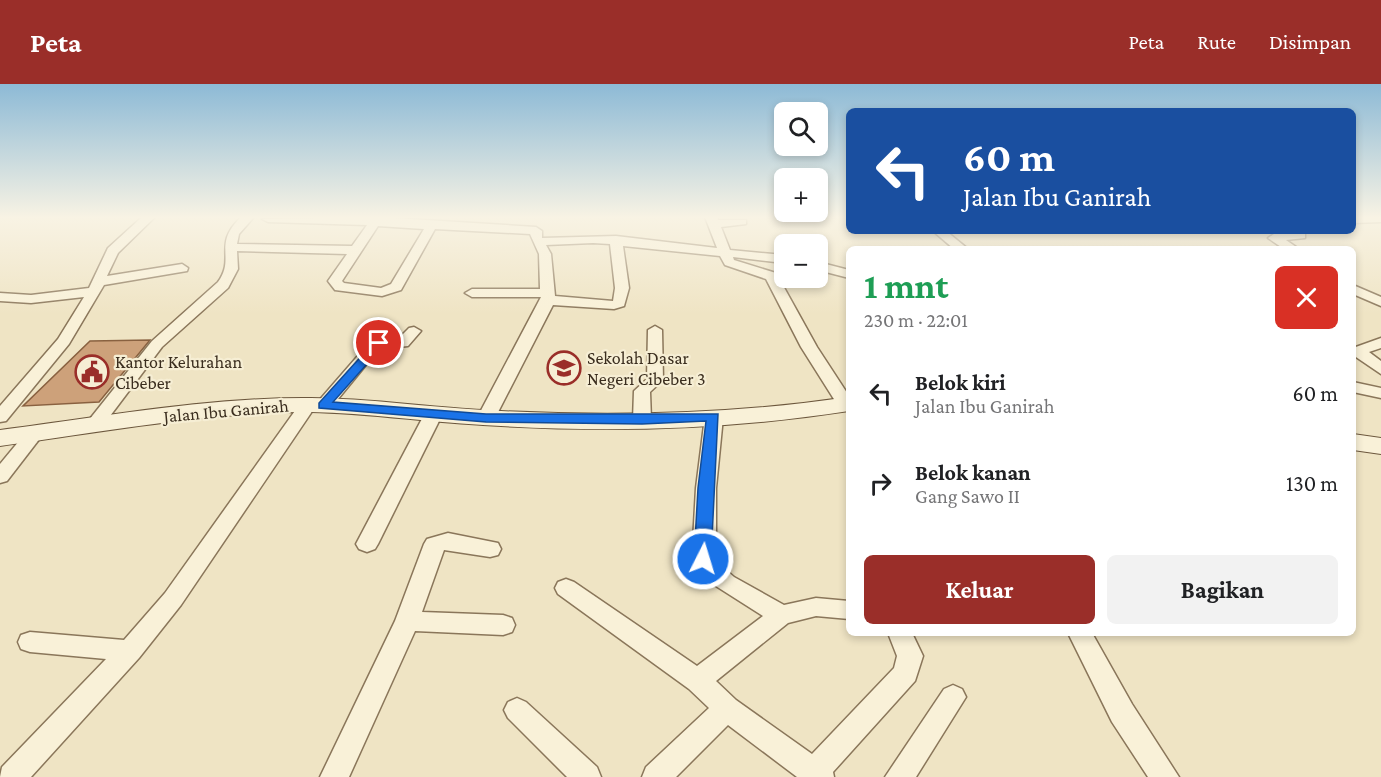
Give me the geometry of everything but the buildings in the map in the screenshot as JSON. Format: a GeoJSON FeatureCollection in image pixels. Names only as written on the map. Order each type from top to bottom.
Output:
{"type":"FeatureCollection","features":[{"type":"Feature","properties":{"kind":"main road","name":"Jalan Ibu Ganirah"},"geometry":{"type":"LineString","coordinates":[[0,438],[216,410],[316,406],[486,418],[642,420],[714,417],[846,404]]}},
{"type":"Feature","properties":{"kind":"main road"},"geometry":{"type":"LineString","coordinates":[[1356,442],[1381,446]]}},
{"type":"Feature","properties":{"kind":"street"},"geometry":{"type":"LineString","coordinates":[[0,417],[64,341],[114,249]]}},
{"type":"Feature","properties":{"kind":"street"},"geometry":{"type":"LineString","coordinates":[[95,424],[157,345],[227,279],[231,263],[229,249]]}},
{"type":"Feature","properties":{"kind":"street"},"geometry":{"type":"LineString","coordinates":[[326,249],[353,250],[335,281],[336,284],[363,291],[388,291],[398,285],[418,249]]}},
{"type":"Feature","properties":{"kind":"street"},"geometry":{"type":"LineString","coordinates":[[486,418],[548,297],[547,262],[543,249]]}},
{"type":"Feature","properties":{"kind":"street"},"geometry":{"type":"LineString","coordinates":[[472,293],[548,297],[614,305],[619,303],[622,288],[617,249]]}},
{"type":"Feature","properties":{"kind":"street"},"geometry":{"type":"LineString","coordinates":[[708,249],[774,258]]}},
{"type":"Feature","properties":{"kind":"street"},"geometry":{"type":"LineString","coordinates":[[724,251],[732,264],[771,276],[809,347],[846,401]]}},
{"type":"Feature","properties":{"kind":"street"},"geometry":{"type":"LineString","coordinates":[[0,297],[31,299],[182,268]]}},
{"type":"Feature","properties":{"kind":"street"},"geometry":{"type":"LineString","coordinates":[[828,269],[846,273]]}},
{"type":"Feature","properties":{"kind":"street"},"geometry":{"type":"LineString","coordinates":[[1356,290],[1381,302]]}},
{"type":"Feature","properties":{"kind":"street"},"geometry":{"type":"LineString","coordinates":[[642,420],[642,391],[655,382],[656,330]]}},
{"type":"Feature","properties":{"kind":"street"},"geometry":{"type":"LineString","coordinates":[[12,777],[130,651],[172,599],[316,406],[374,346],[384,342],[403,342],[414,331]]}},
{"type":"Feature","properties":{"kind":"street"},"geometry":{"type":"LineString","coordinates":[[1356,350],[1381,343]]}},
{"type":"Feature","properties":{"kind":"street"},"geometry":{"type":"LineString","coordinates":[[1356,351],[1381,369]]}},
{"type":"Feature","properties":{"kind":"street"},"geometry":{"type":"LineString","coordinates":[[1356,388],[1381,393]]}},
{"type":"Feature","properties":{"kind":"street"},"geometry":{"type":"LineString","coordinates":[[367,544],[433,415]]}},
{"type":"Feature","properties":{"kind":"street"},"geometry":{"type":"LineString","coordinates":[[714,417],[706,488],[703,559],[706,566],[716,575],[781,615]]}},
{"type":"Feature","properties":{"kind":"street"},"geometry":{"type":"LineString","coordinates":[[0,477],[35,433]]}},
{"type":"Feature","properties":{"kind":"street"},"geometry":{"type":"LineString","coordinates":[[334,777],[407,621],[435,544],[448,541],[490,549]]}},
{"type":"Feature","properties":{"kind":"street"},"geometry":{"type":"LineString","coordinates":[[566,588],[698,681],[728,708],[817,774],[906,673],[910,656],[901,636]]}},
{"type":"Feature","properties":{"kind":"street"},"geometry":{"type":"LineString","coordinates":[[698,681],[781,615],[816,607],[846,610]]}},
{"type":"Feature","properties":{"kind":"street"},"geometry":{"type":"LineString","coordinates":[[407,621],[503,625]]}},
{"type":"Feature","properties":{"kind":"street"},"geometry":{"type":"LineString","coordinates":[[1082,636],[1122,713],[1165,777]]}},
{"type":"Feature","properties":{"kind":"street"},"geometry":{"type":"LineString","coordinates":[[30,642],[130,651]]}},
{"type":"Feature","properties":{"kind":"street"},"geometry":{"type":"LineString","coordinates":[[899,777],[953,697]]}},
{"type":"Feature","properties":{"kind":"street"},"geometry":{"type":"LineString","coordinates":[[656,777],[728,708]]}},
{"type":"Feature","properties":{"kind":"street"},"geometry":{"type":"LineString","coordinates":[[517,710],[587,777]]}},
{"type":"Feature","properties":{"kind":"place","name":"Sekolah Dasar Negeri Cibeber 3"},"geometry":{"type":"Point","coordinates":[564,368]}},
{"type":"Feature","properties":{"kind":"place","name":"Kantor Kelurahan Cibeber"},"geometry":{"type":"Point","coordinates":[92,372]}},
{"type":"Feature","properties":{"kind":"route"},"geometry":{"type":"LineString","coordinates":[[379,343],[323,406],[486,418],[642,420],[714,417],[706,488],[703,559]]}}]}
